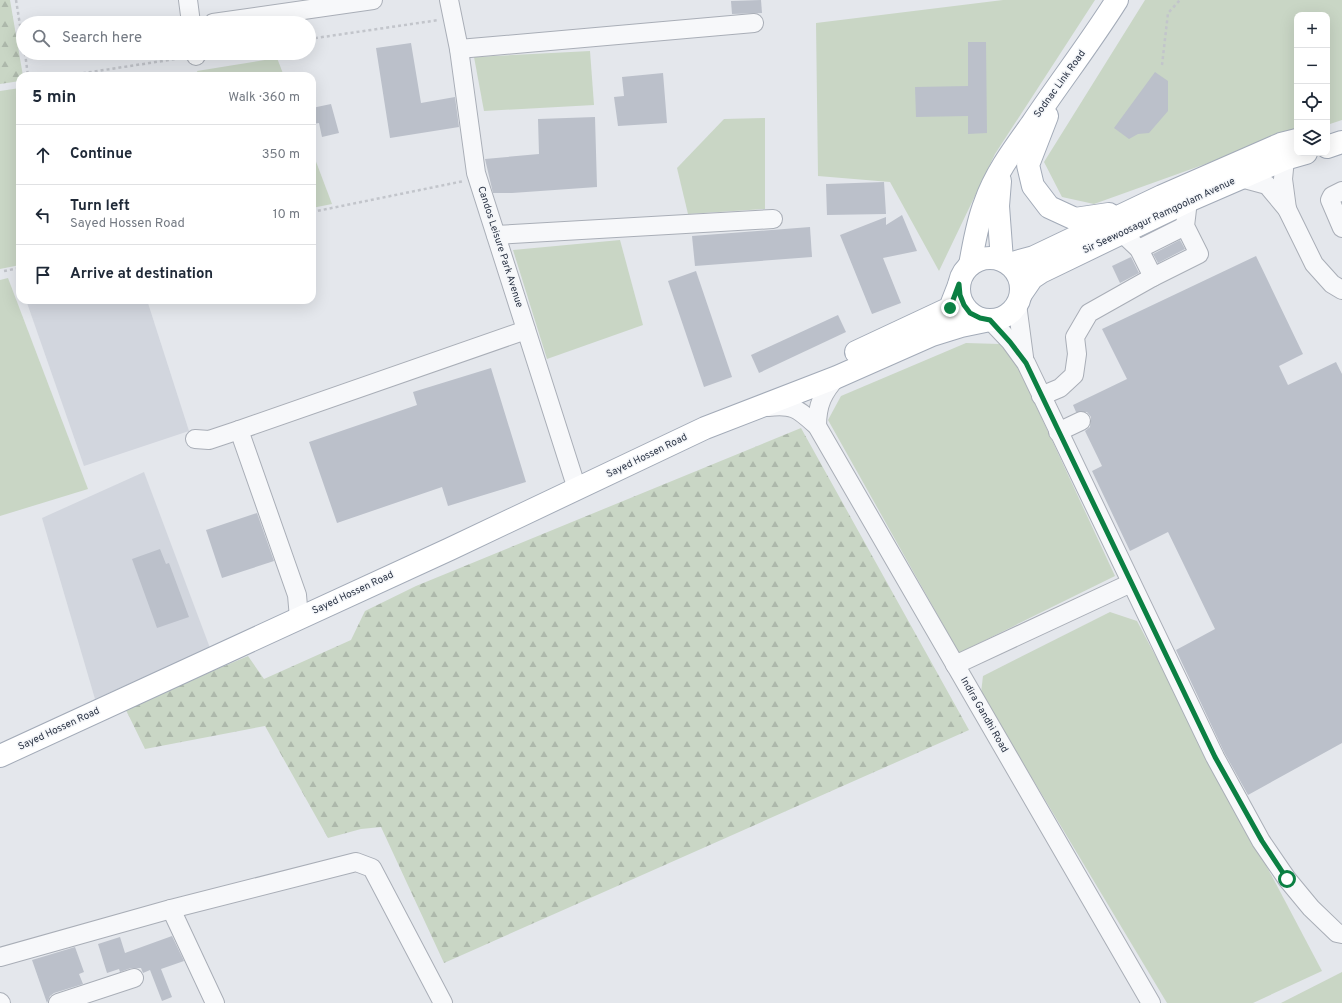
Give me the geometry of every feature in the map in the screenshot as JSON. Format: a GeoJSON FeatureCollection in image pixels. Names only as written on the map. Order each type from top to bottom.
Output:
{"type":"FeatureCollection","features":[{"type":"Feature","properties":{"kind":"main road","name":"Sodnac Link Road"},"geometry":{"type":"LineString","coordinates":[[970,265],[976,232],[985,203],[1002,166],[1059,83],[1089,45],[1117,0]]}},
{"type":"Feature","properties":{"kind":"main road"},"geometry":{"type":"LineString","coordinates":[[1059,83],[1028,165],[1033,186],[1049,207],[1074,219],[1103,216],[1162,196]]}},
{"type":"Feature","properties":{"kind":"main road"},"geometry":{"type":"LineString","coordinates":[[1330,131],[1342,128]]}},
{"type":"Feature","properties":{"kind":"main road","name":"Sir Seewoosagur Ramgoolam Avenue"},"geometry":{"type":"LineString","coordinates":[[1006,262],[1034,257],[1162,196],[1280,144],[1294,141]]}},
{"type":"Feature","properties":{"kind":"main road"},"geometry":{"type":"LineString","coordinates":[[1330,146],[1342,142]]}},
{"type":"Feature","properties":{"kind":"main road","name":"Sir Seewoosagur Ramgoolam Avenue"},"geometry":{"type":"LineString","coordinates":[[1019,299],[1032,278],[1041,272],[1121,232],[1188,201],[1285,159],[1296,156]]}},
{"type":"Feature","properties":{"kind":"main road","name":"Sodnac Link Road"},"geometry":{"type":"LineString","coordinates":[[1002,166],[998,206],[1006,262]]}},
{"type":"Feature","properties":{"kind":"main road"},"geometry":{"type":"LineString","coordinates":[[991,258],[1006,262],[1019,277],[1019,299],[1006,315],[990,320],[980,318],[970,313],[962,300],[959,284],[963,274],[970,265],[980,259],[991,258]]}},
{"type":"Feature","properties":{"kind":"main road","name":"Sayed Hossen Road"},"geometry":{"type":"LineString","coordinates":[[0,756],[577,489],[714,424],[832,363],[937,315],[950,308],[959,284]]}},
{"type":"Feature","properties":{"kind":"main road","name":"Sayed Hossen Road"},"geometry":{"type":"LineString","coordinates":[[714,424],[837,377],[932,335],[961,326],[990,320]]}},
{"type":"Feature","properties":{"kind":"street"},"geometry":{"type":"LineString","coordinates":[[188,0],[191,16]]}},
{"type":"Feature","properties":{"kind":"street"},"geometry":{"type":"LineString","coordinates":[[262,16],[373,0]]}},
{"type":"Feature","properties":{"kind":"street","name":"Candos Leisure Park Avenue"},"geometry":{"type":"LineString","coordinates":[[449,0],[459,48],[478,177],[577,489]]}},
{"type":"Feature","properties":{"kind":"street"},"geometry":{"type":"LineString","coordinates":[[459,48],[754,23]]}},
{"type":"Feature","properties":{"kind":"street"},"geometry":{"type":"LineString","coordinates":[[1285,159],[1283,179],[1287,209]]}},
{"type":"Feature","properties":{"kind":"street"},"geometry":{"type":"LineString","coordinates":[[1241,178],[1267,185],[1287,209],[1314,264],[1332,284],[1342,290]]}},
{"type":"Feature","properties":{"kind":"street"},"geometry":{"type":"LineString","coordinates":[[1342,191],[1332,196],[1330,200],[1342,228]]}},
{"type":"Feature","properties":{"kind":"street"},"geometry":{"type":"LineString","coordinates":[[1041,396],[1060,388],[1074,375],[1077,354],[1075,337],[1089,313],[1153,277],[1199,254],[1186,226],[1188,201]]}},
{"type":"Feature","properties":{"kind":"street"},"geometry":{"type":"LineString","coordinates":[[496,235],[773,219]]}},
{"type":"Feature","properties":{"kind":"street"},"geometry":{"type":"LineString","coordinates":[[1139,249],[1186,226]]}},
{"type":"Feature","properties":{"kind":"street"},"geometry":{"type":"LineString","coordinates":[[1121,232],[1139,249],[1153,277]]}},
{"type":"Feature","properties":{"kind":"street"},"geometry":{"type":"LineString","coordinates":[[1019,299],[1026,363]]}},
{"type":"Feature","properties":{"kind":"street"},"geometry":{"type":"LineString","coordinates":[[990,320],[1010,342],[1026,363],[1215,757],[1262,841],[1287,879],[1311,908],[1337,933],[1342,934]]}},
{"type":"Feature","properties":{"kind":"street"},"geometry":{"type":"LineString","coordinates":[[195,439],[210,440],[526,330]]}},
{"type":"Feature","properties":{"kind":"street"},"geometry":{"type":"LineString","coordinates":[[817,426],[820,400],[827,388],[837,377]]}},
{"type":"Feature","properties":{"kind":"street","name":"Indira Gandhi Road"},"geometry":{"type":"LineString","coordinates":[[752,409],[791,406],[803,413],[817,426],[1151,1003]]}},
{"type":"Feature","properties":{"kind":"street"},"geometry":{"type":"LineString","coordinates":[[1058,432],[1081,421]]}},
{"type":"Feature","properties":{"kind":"street"},"geometry":{"type":"LineString","coordinates":[[239,430],[297,595],[299,618]]}},
{"type":"Feature","properties":{"kind":"street"},"geometry":{"type":"LineString","coordinates":[[955,665],[1131,583]]}},
{"type":"Feature","properties":{"kind":"street"},"geometry":{"type":"LineString","coordinates":[[0,957],[171,909],[343,864],[356,862],[372,868],[443,1003]]}},
{"type":"Feature","properties":{"kind":"street"},"geometry":{"type":"LineString","coordinates":[[171,909],[215,1003]]}},
{"type":"Feature","properties":{"kind":"street"},"geometry":{"type":"LineString","coordinates":[[58,1003],[134,978]]}},
{"type":"Feature","properties":{"kind":"path"},"geometry":{"type":"LineString","coordinates":[[16,0],[19,16]]}},
{"type":"Feature","properties":{"kind":"path"},"geometry":{"type":"LineString","coordinates":[[1162,65],[1168,13],[1180,0]]}},
{"type":"Feature","properties":{"kind":"path"},"geometry":{"type":"LineString","coordinates":[[316,38],[453,18]]}},
{"type":"Feature","properties":{"kind":"path"},"geometry":{"type":"LineString","coordinates":[[26,60],[27,72]]}},
{"type":"Feature","properties":{"kind":"path"},"geometry":{"type":"LineString","coordinates":[[89,72],[160,60]]}},
{"type":"Feature","properties":{"kind":"path"},"geometry":{"type":"LineString","coordinates":[[316,211],[478,177]]}},
{"type":"Feature","properties":{"kind":"path"},"geometry":{"type":"LineString","coordinates":[[4,271],[16,269]]}},
{"type":"Feature","properties":{"kind":"shaded area"},"geometry":{"type":"Polygon","coordinates":[[[27,304],[148,304],[189,431],[84,466],[27,304]]]}},
{"type":"Feature","properties":{"kind":"shaded area"},"geometry":{"type":"Polygon","coordinates":[[[144,472],[210,648],[95,699],[42,518],[144,472]]]}},
{"type":"Feature","properties":{"kind":"green space"},"geometry":{"type":"Polygon","coordinates":[[[0,0],[10,0],[16,35],[16,60],[20,60],[22,72],[16,72],[16,82],[0,84],[0,0]]]}},
{"type":"Feature","properties":{"kind":"green space"},"geometry":{"type":"Polygon","coordinates":[[[1003,0],[1095,0],[995,154],[939,271],[890,182],[818,176],[816,23],[1003,0]]]}},
{"type":"Feature","properties":{"kind":"green space"},"geometry":{"type":"Polygon","coordinates":[[[1145,0],[1342,0],[1342,120],[1330,124],[1330,12],[1294,12],[1294,135],[1239,152],[1094,204],[1062,197],[1044,162],[1145,0]]]}},
{"type":"Feature","properties":{"kind":"green space"},"geometry":{"type":"Polygon","coordinates":[[[590,51],[594,105],[484,111],[474,57],[590,51]]]}},
{"type":"Feature","properties":{"kind":"green space"},"geometry":{"type":"Polygon","coordinates":[[[265,60],[278,60],[282,72],[197,72],[265,60]]]}},
{"type":"Feature","properties":{"kind":"green space"},"geometry":{"type":"Polygon","coordinates":[[[16,89],[16,266],[0,269],[0,91],[16,89]]]}},
{"type":"Feature","properties":{"kind":"green space"},"geometry":{"type":"Polygon","coordinates":[[[765,118],[765,209],[688,214],[677,168],[724,119],[765,118]]]}},
{"type":"Feature","properties":{"kind":"green space"},"geometry":{"type":"Polygon","coordinates":[[[316,162],[332,204],[316,207],[316,162]]]}},
{"type":"Feature","properties":{"kind":"green space"},"geometry":{"type":"Polygon","coordinates":[[[620,240],[643,325],[547,359],[513,250],[620,240]]]}},
{"type":"Feature","properties":{"kind":"green space"},"geometry":{"type":"Polygon","coordinates":[[[8,278],[16,299],[16,304],[18,304],[88,489],[0,516],[0,280],[8,278]]]}},
{"type":"Feature","properties":{"kind":"green space"},"geometry":{"type":"Polygon","coordinates":[[[966,343],[1000,344],[1018,367],[1115,576],[959,653],[828,420],[841,396],[966,343]]]}},
{"type":"Feature","properties":{"kind":"green space"},"geometry":{"type":"Polygon","coordinates":[[[801,428],[969,730],[444,963],[381,827],[361,829],[328,838],[265,726],[145,749],[125,708],[248,656],[264,679],[351,640],[365,611],[416,586],[801,428]]]}},
{"type":"Feature","properties":{"kind":"green space"},"geometry":{"type":"Polygon","coordinates":[[[1110,612],[1137,621],[1322,971],[1253,1003],[1167,1003],[981,693],[983,676],[1110,612]]]}},
{"type":"Feature","properties":{"kind":"green space"},"geometry":{"type":"Polygon","coordinates":[[[1342,972],[1342,1003],[1281,1003],[1342,972]]]}},
{"type":"Feature","properties":{"kind":"building"},"geometry":{"type":"Polygon","coordinates":[[[761,0],[762,13],[732,14],[731,1],[761,0]]]}},
{"type":"Feature","properties":{"kind":"building"},"geometry":{"type":"Polygon","coordinates":[[[968,42],[986,42],[987,133],[968,134],[968,116],[916,117],[915,87],[968,86],[968,42]]]}},
{"type":"Feature","properties":{"kind":"building"},"geometry":{"type":"Polygon","coordinates":[[[411,43],[421,103],[455,97],[459,127],[390,138],[376,48],[411,43]]]}},
{"type":"Feature","properties":{"kind":"building"},"geometry":{"type":"Polygon","coordinates":[[[1155,72],[1168,81],[1168,111],[1149,133],[1138,134],[1129,139],[1114,128],[1155,72]]]}},
{"type":"Feature","properties":{"kind":"building"},"geometry":{"type":"Polygon","coordinates":[[[663,73],[667,123],[618,126],[614,97],[624,96],[622,77],[663,73]]]}},
{"type":"Feature","properties":{"kind":"building"},"geometry":{"type":"Polygon","coordinates":[[[331,104],[339,133],[322,137],[319,123],[316,123],[316,107],[331,104]]]}},
{"type":"Feature","properties":{"kind":"building"},"geometry":{"type":"Polygon","coordinates":[[[595,117],[597,187],[493,193],[485,159],[539,154],[538,119],[595,117]]]}},
{"type":"Feature","properties":{"kind":"building"},"geometry":{"type":"Polygon","coordinates":[[[884,182],[886,214],[827,215],[826,184],[884,182]]]}},
{"type":"Feature","properties":{"kind":"building"},"geometry":{"type":"Polygon","coordinates":[[[902,215],[917,251],[883,258],[901,303],[872,314],[840,235],[886,217],[886,225],[902,215]]]}},
{"type":"Feature","properties":{"kind":"building"},"geometry":{"type":"Polygon","coordinates":[[[810,227],[812,257],[695,266],[692,236],[810,227]]]}},
{"type":"Feature","properties":{"kind":"building"},"geometry":{"type":"Polygon","coordinates":[[[1180,240],[1185,249],[1158,263],[1153,254],[1180,240]]]}},
{"type":"Feature","properties":{"kind":"building"},"geometry":{"type":"Polygon","coordinates":[[[1256,256],[1303,354],[1279,366],[1288,385],[1336,362],[1342,374],[1342,743],[1248,795],[1224,752],[1176,650],[1215,629],[1168,532],[1130,551],[1092,471],[1102,466],[1085,431],[1090,427],[1091,417],[1087,412],[1076,412],[1073,405],[1127,379],[1102,329],[1256,256]]]}},
{"type":"Feature","properties":{"kind":"building"},"geometry":{"type":"Polygon","coordinates":[[[1131,257],[1139,273],[1120,283],[1112,266],[1131,257]]]}},
{"type":"Feature","properties":{"kind":"building"},"geometry":{"type":"Polygon","coordinates":[[[696,271],[732,377],[704,387],[668,281],[696,271]]]}},
{"type":"Feature","properties":{"kind":"building"},"geometry":{"type":"Polygon","coordinates":[[[838,315],[846,332],[759,373],[751,355],[838,315]]]}},
{"type":"Feature","properties":{"kind":"building"},"geometry":{"type":"Polygon","coordinates":[[[491,368],[526,482],[448,506],[442,487],[337,523],[309,442],[417,405],[413,392],[491,368]]]}},
{"type":"Feature","properties":{"kind":"building"},"geometry":{"type":"Polygon","coordinates":[[[257,513],[274,561],[222,578],[206,530],[257,513]]]}},
{"type":"Feature","properties":{"kind":"building"},"geometry":{"type":"Polygon","coordinates":[[[160,549],[166,564],[169,563],[189,617],[157,628],[132,559],[160,549]]]}},
{"type":"Feature","properties":{"kind":"building"},"geometry":{"type":"Polygon","coordinates":[[[172,936],[184,961],[161,969],[172,997],[162,1001],[150,970],[143,973],[141,968],[131,968],[120,972],[119,969],[107,973],[98,944],[120,937],[125,953],[172,936]]]}},
{"type":"Feature","properties":{"kind":"building"},"geometry":{"type":"Polygon","coordinates":[[[75,947],[84,972],[79,974],[83,984],[54,993],[50,996],[47,1003],[32,960],[75,947]]]}},
{"type":"Feature","properties":{"kind":"route"},"geometry":{"type":"LineString","coordinates":[[950,308],[959,284],[960,295],[964,305],[970,313],[980,318],[990,320],[1010,342],[1026,363],[1215,757],[1262,841],[1287,879]]}}]}
